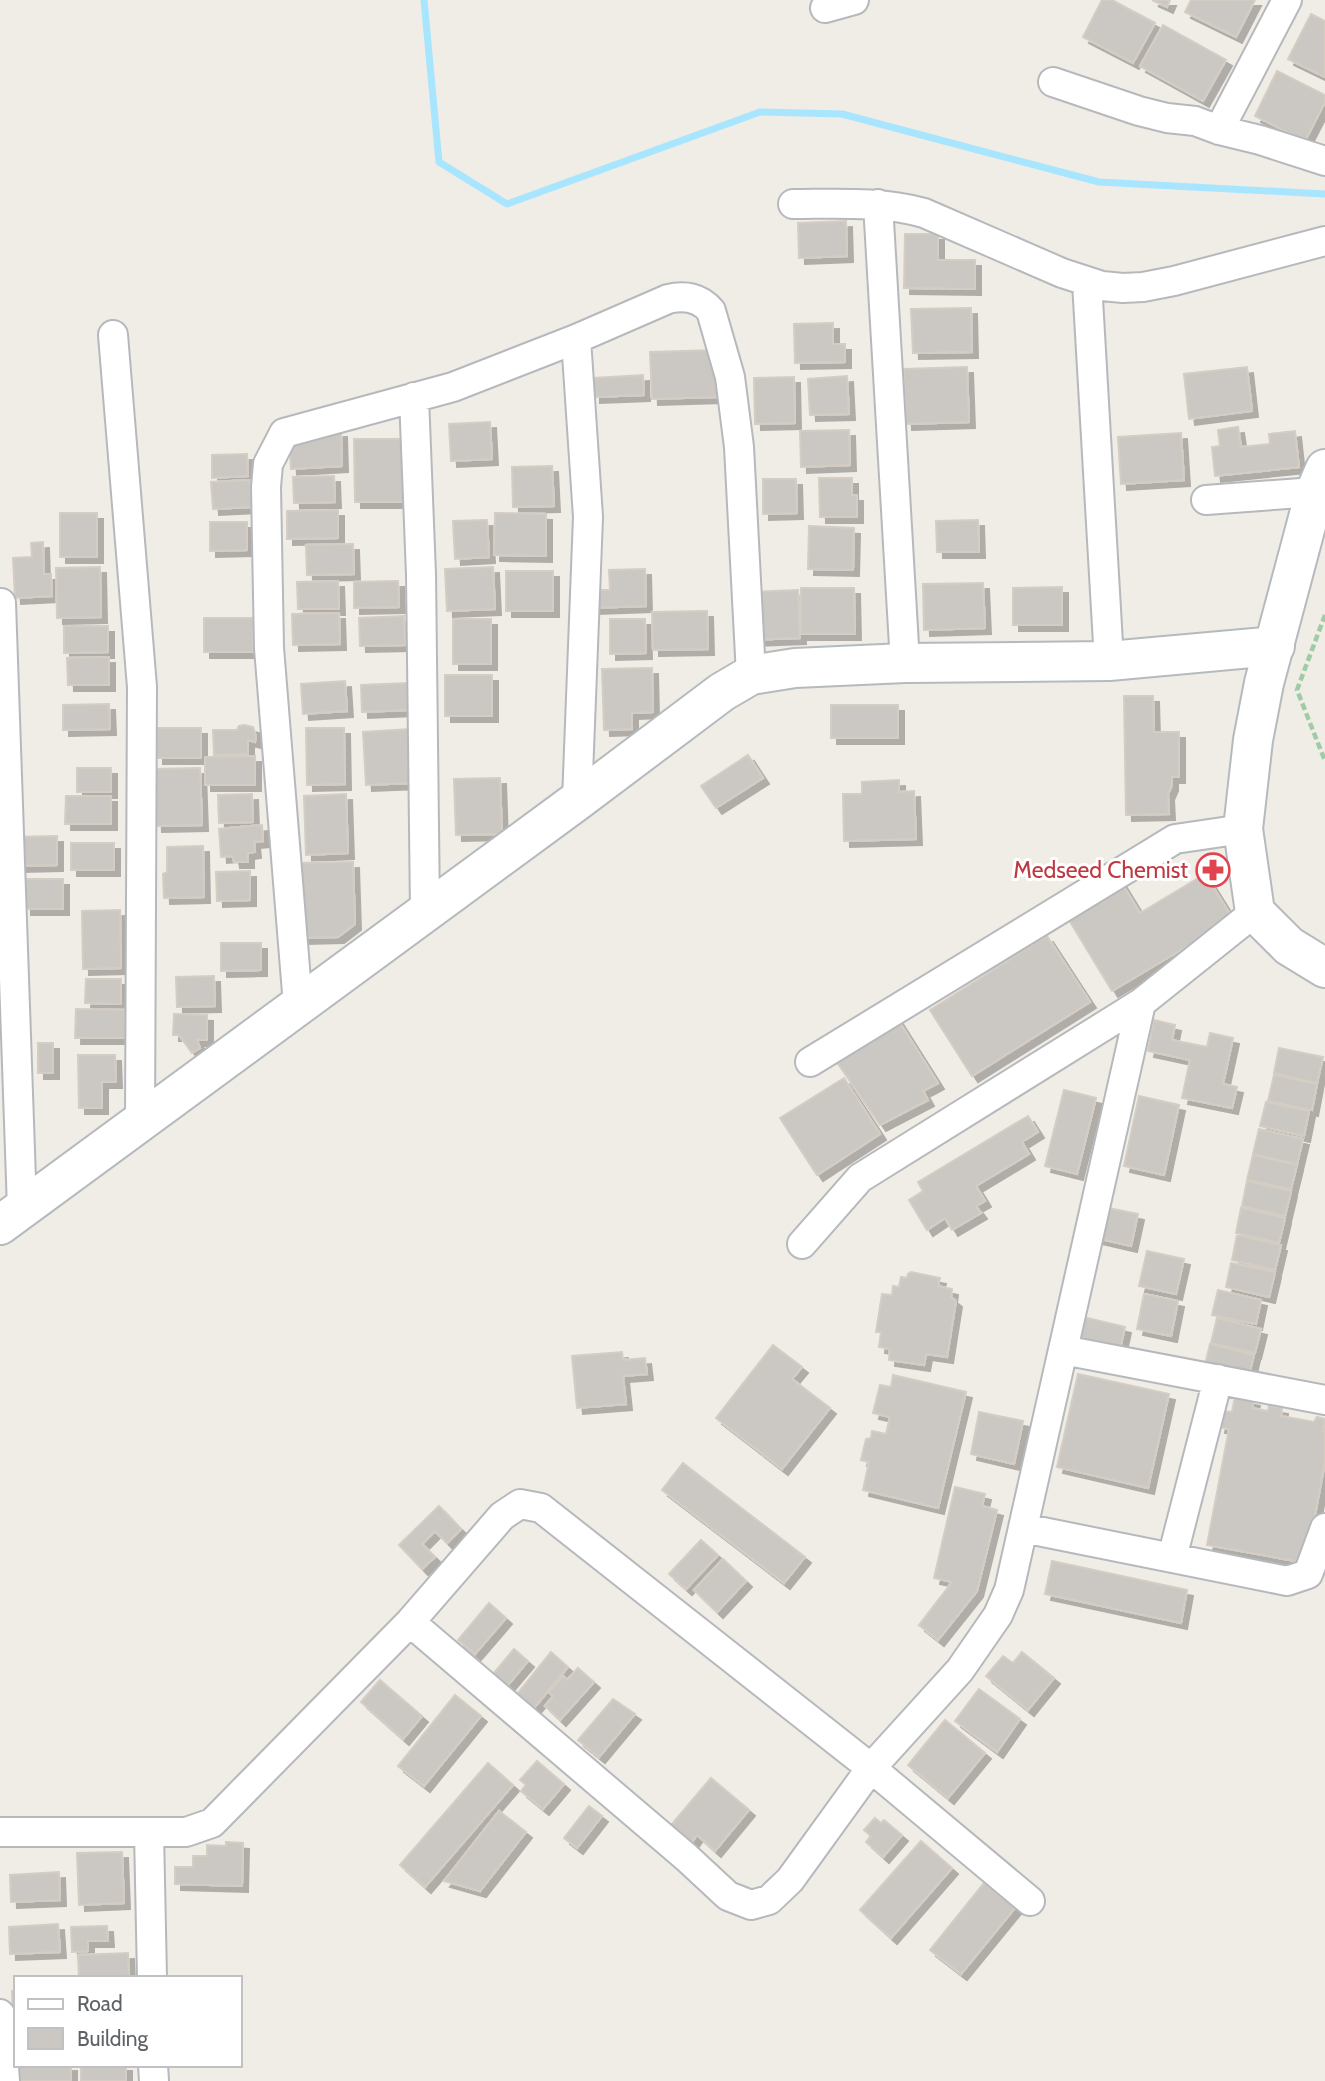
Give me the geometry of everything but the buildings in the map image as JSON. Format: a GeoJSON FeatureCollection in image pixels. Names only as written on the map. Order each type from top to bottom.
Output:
{"type":"FeatureCollection","features":[{"type":"Feature","properties":{"kind":"street"},"geometry":{"type":"LineString","coordinates":[[825,8],[854,0]]}},
{"type":"Feature","properties":{"kind":"street"},"geometry":{"type":"LineString","coordinates":[[1219,130],[1287,0]]}},
{"type":"Feature","properties":{"kind":"street"},"geometry":{"type":"LineString","coordinates":[[1053,82],[1139,111],[1195,121],[1325,161]]}},
{"type":"Feature","properties":{"kind":"street"},"geometry":{"type":"LineString","coordinates":[[793,204],[878,204],[902,207],[924,213],[1062,274],[1102,286],[1123,288],[1174,281],[1325,241]]}},
{"type":"Feature","properties":{"kind":"street"},"geometry":{"type":"LineString","coordinates":[[878,204],[905,663]]}},
{"type":"Feature","properties":{"kind":"street"},"geometry":{"type":"LineString","coordinates":[[1087,282],[1109,661]]}},
{"type":"Feature","properties":{"kind":"street"},"geometry":{"type":"LineString","coordinates":[[298,1005],[270,648],[266,487],[268,464],[284,433],[453,387],[576,340],[668,299],[680,296],[705,303],[711,311],[730,377],[739,447],[751,675]]}},
{"type":"Feature","properties":{"kind":"street"},"geometry":{"type":"LineString","coordinates":[[113,335],[142,687],[141,1121]]}},
{"type":"Feature","properties":{"kind":"street"},"geometry":{"type":"LineString","coordinates":[[576,340],[588,517],[578,801]]}},
{"type":"Feature","properties":{"kind":"street"},"geometry":{"type":"LineString","coordinates":[[414,397],[421,574],[425,911]]}},
{"type":"Feature","properties":{"kind":"street"},"geometry":{"type":"LineString","coordinates":[[1206,500],[1320,481],[1264,683],[1253,740],[1243,829],[1255,912],[1289,946],[1325,968]]}},
{"type":"Feature","properties":{"kind":"street"},"geometry":{"type":"LineString","coordinates":[[1,603],[11,1217]]}},
{"type":"Feature","properties":{"kind":"street"},"geometry":{"type":"LineString","coordinates":[[11,1217],[578,801],[722,692],[751,675],[795,668],[905,663],[1109,661],[1275,646]]}},
{"type":"Feature","properties":{"kind":"street"},"geometry":{"type":"LineString","coordinates":[[810,1062],[1175,839],[1243,829]]}},
{"type":"Feature","properties":{"kind":"street"},"geometry":{"type":"LineString","coordinates":[[802,1244],[860,1178],[1140,1003],[1255,912]]}},
{"type":"Feature","properties":{"kind":"street"},"geometry":{"type":"LineString","coordinates":[[410,1622],[728,1896],[751,1905],[769,1900],[790,1880],[871,1768],[960,1670],[998,1615],[1009,1590],[1140,1003]]}},
{"type":"Feature","properties":{"kind":"street"},"geometry":{"type":"LineString","coordinates":[[1063,1350],[1325,1399]]}},
{"type":"Feature","properties":{"kind":"street"},"geometry":{"type":"LineString","coordinates":[[1172,1558],[1218,1379]]}},
{"type":"Feature","properties":{"kind":"street"},"geometry":{"type":"LineString","coordinates":[[0,1832],[186,1832],[212,1823],[410,1622],[502,1516],[520,1504],[541,1508],[871,1768],[1030,1901]]}},
{"type":"Feature","properties":{"kind":"street"},"geometry":{"type":"LineString","coordinates":[[1024,1528],[1287,1581],[1308,1574],[1325,1528]]}},
{"type":"Feature","properties":{"kind":"street"},"geometry":{"type":"LineString","coordinates":[[149,1832],[152,1976]]}},
{"type":"Feature","properties":{"kind":"street"},"geometry":{"type":"LineString","coordinates":[[0,2014],[5,2081]]}},
{"type":"Feature","properties":{"kind":"path"},"geometry":{"type":"LineString","coordinates":[[1325,615],[1297,690],[1325,761]]}},
{"type":"Feature","properties":{"kind":"waterway"},"geometry":{"type":"LineString","coordinates":[[424,0],[439,162],[507,204],[760,112],[842,114],[1099,182],[1325,194]]}},
{"type":"Feature","properties":{"kind":"place","name":"Medseed Chemist"},"geometry":{"type":"Point","coordinates":[1213,870]}}]}
